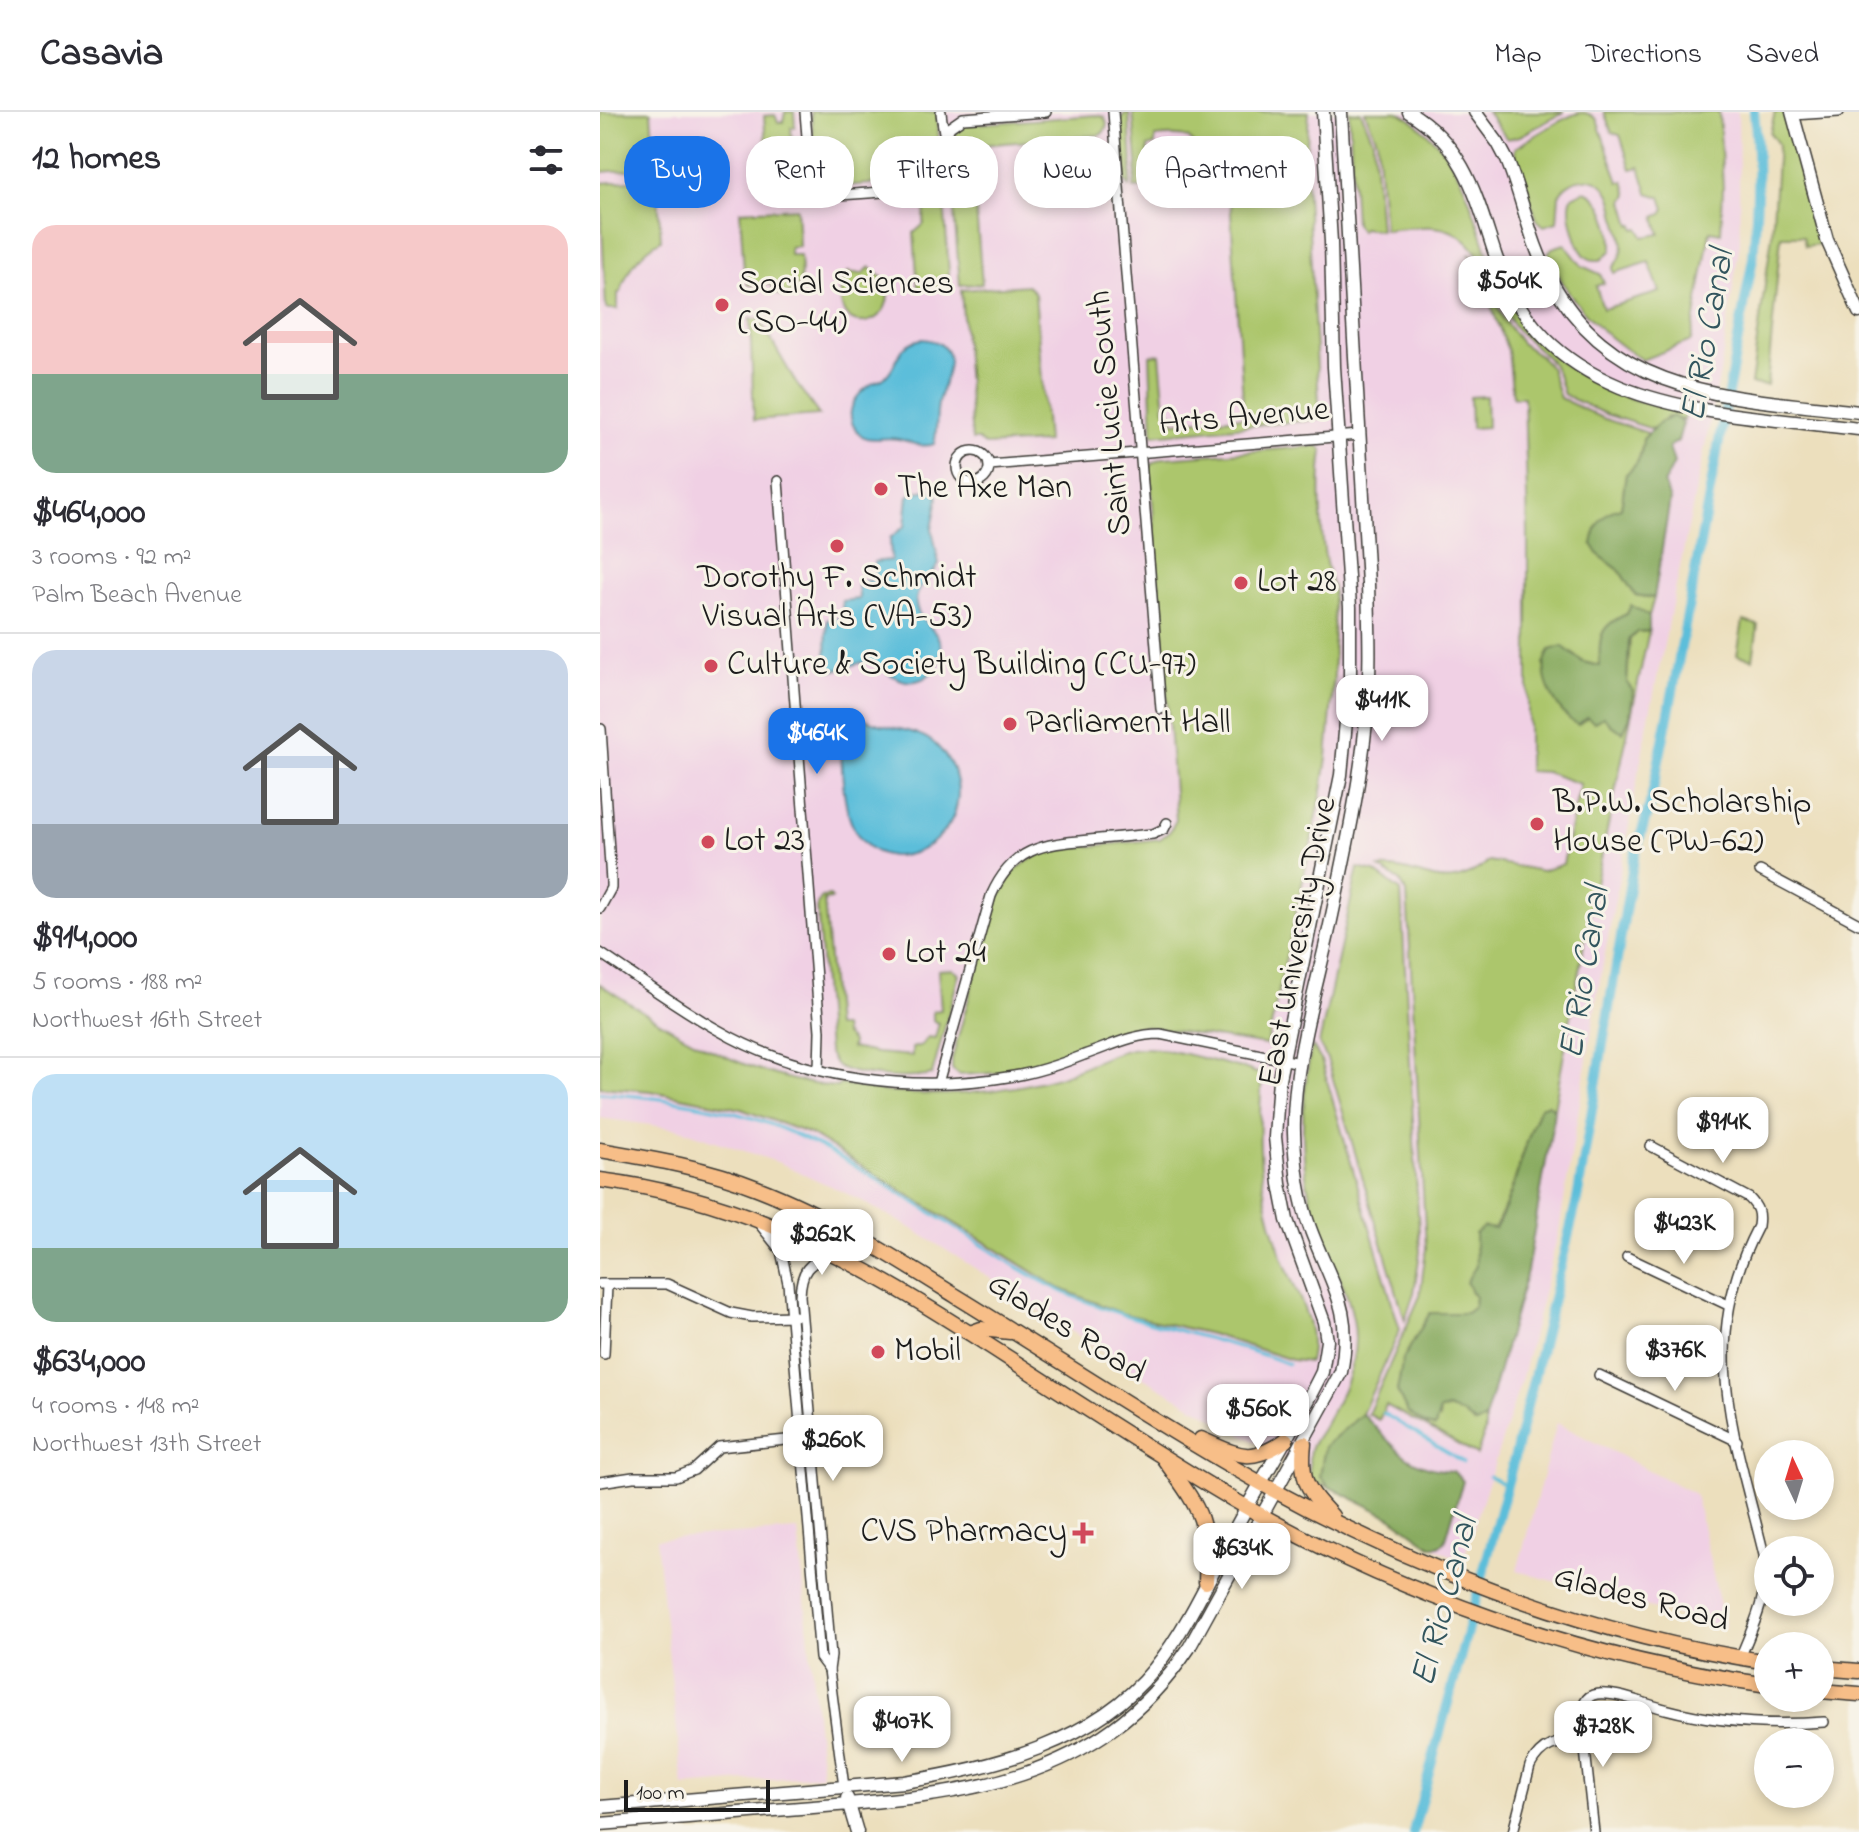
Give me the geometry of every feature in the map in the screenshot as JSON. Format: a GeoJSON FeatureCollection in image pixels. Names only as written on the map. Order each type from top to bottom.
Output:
{"type":"FeatureCollection","features":[{"type":"Feature","properties":{"kind":"main road","name":"Glades Road"},"geometry":{"type":"LineString","coordinates":[[600,1150],[670,1163],[759,1188],[867,1242],[1277,1492],[1340,1525],[1440,1570],[1605,1626],[1685,1647],[1754,1660]]}},
{"type":"Feature","properties":{"kind":"main road","name":"Glades Road"},"geometry":{"type":"LineString","coordinates":[[600,1180],[652,1188],[753,1216],[832,1251],[970,1333],[1247,1507],[1343,1556],[1432,1596],[1505,1623],[1599,1651],[1754,1683]]}},
{"type":"Feature","properties":{"kind":"main road"},"geometry":{"type":"LineString","coordinates":[[970,1333],[981,1329],[1015,1332]]}},
{"type":"Feature","properties":{"kind":"main road"},"geometry":{"type":"LineString","coordinates":[[1160,1422],[1245,1456],[1262,1455],[1286,1440]]}},
{"type":"Feature","properties":{"kind":"main road"},"geometry":{"type":"LineString","coordinates":[[1304,1443],[1302,1470],[1307,1488],[1340,1525]]}},
{"type":"Feature","properties":{"kind":"main road"},"geometry":{"type":"LineString","coordinates":[[1159,1453],[1202,1519],[1206,1533],[1206,1582]]}},
{"type":"Feature","properties":{"kind":"main road"},"geometry":{"type":"LineString","coordinates":[[1834,1669],[1859,1671]]}},
{"type":"Feature","properties":{"kind":"main road"},"geometry":{"type":"LineString","coordinates":[[1834,1692],[1859,1694]]}},
{"type":"Feature","properties":{"kind":"street"},"geometry":{"type":"LineString","coordinates":[[805,112],[810,180],[814,193],[825,196],[870,193]]}},
{"type":"Feature","properties":{"kind":"street"},"geometry":{"type":"LineString","coordinates":[[941,112],[945,136]]}},
{"type":"Feature","properties":{"kind":"street"},"geometry":{"type":"LineString","coordinates":[[946,136],[959,115],[1046,112]]}},
{"type":"Feature","properties":{"kind":"street","name":"Saint Lucie South"},"geometry":{"type":"LineString","coordinates":[[1113,112],[1161,709]]}},
{"type":"Feature","properties":{"kind":"street","name":"East University Drive"},"geometry":{"type":"LineString","coordinates":[[600,1807],[904,1782],[974,1769],[1035,1749],[1102,1716],[1131,1694],[1155,1667],[1184,1623],[1322,1372],[1327,1341],[1320,1305],[1294,1241],[1280,1184],[1275,1110],[1282,1059],[1336,801],[1348,713],[1350,607],[1323,112]]}},
{"type":"Feature","properties":{"kind":"street","name":"East University Drive"},"geometry":{"type":"LineString","coordinates":[[600,1824],[944,1795],[1001,1781],[1058,1759],[1111,1732],[1144,1704],[1179,1663],[1277,1492],[1341,1372],[1346,1326],[1340,1302],[1309,1226],[1298,1177],[1294,1133],[1300,1063],[1348,837],[1366,719],[1370,643],[1341,112]]}},
{"type":"Feature","properties":{"kind":"street"},"geometry":{"type":"LineString","coordinates":[[1409,112],[1435,130],[1459,159],[1471,181],[1508,287],[1537,331],[1578,367],[1642,397],[1740,414],[1859,429]]}},
{"type":"Feature","properties":{"kind":"street"},"geometry":{"type":"LineString","coordinates":[[1475,112],[1507,160],[1550,279],[1583,326],[1611,351],[1641,370],[1674,384],[1743,397],[1859,412]]}},
{"type":"Feature","properties":{"kind":"street"},"geometry":{"type":"LineString","coordinates":[[1839,112],[1792,114],[1827,240],[1859,312]]}},
{"type":"Feature","properties":{"kind":"street"},"geometry":{"type":"LineString","coordinates":[[1769,418],[1771,401]]}},
{"type":"Feature","properties":{"kind":"street","name":"Arts Avenue"},"geometry":{"type":"LineString","coordinates":[[989,465],[1359,435]]}},
{"type":"Feature","properties":{"kind":"street"},"geometry":{"type":"LineString","coordinates":[[778,481],[819,1016],[819,1069]]}},
{"type":"Feature","properties":{"kind":"street"},"geometry":{"type":"LineString","coordinates":[[600,908],[611,888],[601,729]]}},
{"type":"Feature","properties":{"kind":"street"},"geometry":{"type":"LineString","coordinates":[[938,1083],[991,896],[1006,870],[1027,852],[1044,845],[1153,834],[1164,829],[1167,823]]}},
{"type":"Feature","properties":{"kind":"street"},"geometry":{"type":"LineString","coordinates":[[1760,871],[1859,924]]}},
{"type":"Feature","properties":{"kind":"street"},"geometry":{"type":"LineString","coordinates":[[600,953],[719,1032],[781,1059],[891,1083],[979,1081],[1050,1068],[1124,1039],[1146,1034],[1160,1034],[1300,1063]]}},
{"type":"Feature","properties":{"kind":"street"},"geometry":{"type":"LineString","coordinates":[[1651,1146],[1749,1198],[1757,1205],[1760,1215],[1738,1268],[1728,1305],[1723,1363],[1766,1576],[1760,1607],[1740,1658]]}},
{"type":"Feature","properties":{"kind":"street"},"geometry":{"type":"LineString","coordinates":[[753,1216],[781,1251],[788,1283],[820,1658],[829,1670]]}},
{"type":"Feature","properties":{"kind":"street"},"geometry":{"type":"LineString","coordinates":[[832,1251],[816,1260],[801,1278],[802,1315],[831,1656],[829,1670],[844,1787],[857,1832]]}},
{"type":"Feature","properties":{"kind":"street"},"geometry":{"type":"LineString","coordinates":[[1627,1257],[1728,1305]]}},
{"type":"Feature","properties":{"kind":"street"},"geometry":{"type":"LineString","coordinates":[[604,1354],[603,1285],[667,1284],[731,1313],[752,1317],[802,1315]]}},
{"type":"Feature","properties":{"kind":"street"},"geometry":{"type":"LineString","coordinates":[[1599,1375],[1737,1441]]}},
{"type":"Feature","properties":{"kind":"street"},"geometry":{"type":"LineString","coordinates":[[600,1482],[685,1475],[719,1447],[813,1437]]}},
{"type":"Feature","properties":{"kind":"street"},"geometry":{"type":"LineString","coordinates":[[1594,1832],[1582,1708],[1594,1694],[1718,1721],[1785,1725],[1824,1722]]}},
{"type":"Feature","properties":{"kind":"street"},"geometry":{"type":"LineString","coordinates":[[1513,1832],[1535,1756],[1554,1743],[1583,1740]]}},
{"type":"Feature","properties":{"kind":"shaded area"},"geometry":{"type":"Polygon","coordinates":[[[600,112],[1738,112],[1740,242],[1720,373],[1648,722],[1597,997],[1559,1231],[1521,1381],[1463,1561],[1431,1546],[1391,1517],[1329,1487],[1312,1474],[1145,1379],[906,1225],[850,1195],[780,1163],[680,1129],[600,1118],[600,112]]]}},
{"type":"Feature","properties":{"kind":"shaded area"},"geometry":{"type":"Polygon","coordinates":[[[1557,1423],[1695,1494],[1725,1628],[1517,1571],[1557,1423]]]}},
{"type":"Feature","properties":{"kind":"shaded area"},"geometry":{"type":"Polygon","coordinates":[[[798,1530],[822,1775],[683,1786],[656,1539],[798,1530]]]}},
{"type":"Feature","properties":{"kind":"green space"},"geometry":{"type":"Polygon","coordinates":[[[600,112],[651,112],[653,136],[624,136],[624,170],[600,172],[600,112]]]}},
{"type":"Feature","properties":{"kind":"green space"},"geometry":{"type":"Polygon","coordinates":[[[785,112],[794,112],[795,127],[791,127],[792,136],[765,136],[764,116],[775,115],[778,122],[783,122],[785,112]]]}},
{"type":"Feature","properties":{"kind":"green space"},"geometry":{"type":"Polygon","coordinates":[[[811,112],[937,112],[939,136],[870,136],[870,184],[854,185],[854,136],[813,136],[811,112]]]}},
{"type":"Feature","properties":{"kind":"green space"},"geometry":{"type":"Polygon","coordinates":[[[1129,112],[1130,187],[1124,180],[1120,121],[1129,112]]]}},
{"type":"Feature","properties":{"kind":"green space"},"geometry":{"type":"Polygon","coordinates":[[[1133,112],[1309,112],[1308,136],[1136,136],[1136,150],[1133,112]]]}},
{"type":"Feature","properties":{"kind":"green space"},"geometry":{"type":"Polygon","coordinates":[[[1349,112],[1361,112],[1373,140],[1380,230],[1363,228],[1360,231],[1355,224],[1349,112]]]}},
{"type":"Feature","properties":{"kind":"green space"},"geometry":{"type":"Polygon","coordinates":[[[1365,112],[1404,115],[1444,151],[1468,196],[1504,293],[1517,315],[1551,354],[1590,382],[1635,400],[1685,412],[1684,420],[1667,417],[1652,429],[1605,414],[1564,395],[1553,365],[1513,324],[1473,248],[1449,230],[1415,227],[1384,230],[1377,140],[1365,112]]]}},
{"type":"Feature","properties":{"kind":"green space"},"geometry":{"type":"Polygon","coordinates":[[[1487,112],[1564,112],[1520,136],[1507,139],[1487,112]]]}},
{"type":"Feature","properties":{"kind":"green space"},"geometry":{"type":"Polygon","coordinates":[[[1604,112],[1719,112],[1723,188],[1721,233],[1710,231],[1691,341],[1642,360],[1612,339],[1586,314],[1564,285],[1548,253],[1552,248],[1565,244],[1582,266],[1600,274],[1604,283],[1596,286],[1603,309],[1660,292],[1649,262],[1614,273],[1613,268],[1621,256],[1623,245],[1610,195],[1599,182],[1585,179],[1570,183],[1559,195],[1557,222],[1544,226],[1537,220],[1515,155],[1515,148],[1557,123],[1580,113],[1591,115],[1597,120],[1619,182],[1624,181],[1628,195],[1624,201],[1631,225],[1639,228],[1643,237],[1660,234],[1655,217],[1665,209],[1661,197],[1648,193],[1640,167],[1631,169],[1620,135],[1612,133],[1604,112]]]}},
{"type":"Feature","properties":{"kind":"green space"},"geometry":{"type":"Polygon","coordinates":[[[1775,112],[1787,112],[1821,244],[1805,246],[1803,236],[1781,236],[1767,385],[1751,384],[1772,235],[1778,144],[1770,133],[1775,112]]]}},
{"type":"Feature","properties":{"kind":"green space"},"geometry":{"type":"Polygon","coordinates":[[[1096,115],[1104,117],[1106,129],[1100,135],[1088,136],[1014,136],[1014,142],[998,144],[998,136],[955,136],[963,125],[1096,115]]]}},
{"type":"Feature","properties":{"kind":"green space"},"geometry":{"type":"Polygon","coordinates":[[[624,181],[624,208],[659,208],[661,240],[647,250],[631,269],[618,293],[618,309],[606,309],[600,183],[624,181]]]}},
{"type":"Feature","properties":{"kind":"green space"},"geometry":{"type":"Polygon","coordinates":[[[1584,191],[1597,199],[1609,224],[1612,250],[1601,260],[1591,260],[1584,254],[1573,229],[1570,203],[1572,197],[1584,191]]]}},
{"type":"Feature","properties":{"kind":"green space"},"geometry":{"type":"Polygon","coordinates":[[[797,208],[799,246],[790,247],[790,255],[800,255],[801,275],[794,291],[781,296],[772,290],[772,284],[748,285],[744,271],[740,211],[797,208]]]}},
{"type":"Feature","properties":{"kind":"green space"},"geometry":{"type":"Polygon","coordinates":[[[925,208],[945,208],[949,274],[938,287],[918,288],[914,233],[924,224],[925,208]]]}},
{"type":"Feature","properties":{"kind":"green space"},"geometry":{"type":"Polygon","coordinates":[[[954,208],[976,208],[982,284],[960,285],[954,208]]]}},
{"type":"Feature","properties":{"kind":"green space"},"geometry":{"type":"Polygon","coordinates":[[[1231,208],[1308,208],[1320,419],[1153,435],[1150,355],[1160,354],[1165,410],[1172,413],[1173,422],[1244,417],[1231,208]]]}},
{"type":"Feature","properties":{"kind":"green space"},"geometry":{"type":"Polygon","coordinates":[[[1469,254],[1477,260],[1504,320],[1521,343],[1550,367],[1560,398],[1602,418],[1648,433],[1639,459],[1626,474],[1621,509],[1599,555],[1619,570],[1635,595],[1654,598],[1649,616],[1631,606],[1627,614],[1608,628],[1600,649],[1600,666],[1583,662],[1571,652],[1544,663],[1550,688],[1561,704],[1579,714],[1604,717],[1611,725],[1627,683],[1630,639],[1638,632],[1649,631],[1589,916],[1554,1109],[1548,1104],[1540,1108],[1508,1200],[1494,1229],[1476,1234],[1476,1266],[1470,1291],[1475,1296],[1474,1307],[1466,1313],[1430,1313],[1403,1359],[1397,1391],[1406,1405],[1439,1419],[1440,1410],[1448,1409],[1462,1414],[1475,1424],[1485,1419],[1477,1455],[1386,1405],[1379,1420],[1368,1414],[1420,1296],[1426,1248],[1407,893],[1400,881],[1379,868],[1395,868],[1445,880],[1472,872],[1489,861],[1542,871],[1563,864],[1580,784],[1546,772],[1528,771],[1528,530],[1524,397],[1513,397],[1508,351],[1469,254]]]}},
{"type":"Feature","properties":{"kind":"green space"},"geometry":{"type":"Polygon","coordinates":[[[870,267],[885,280],[888,295],[885,307],[870,321],[852,320],[841,302],[843,280],[848,272],[862,274],[870,267]]]}},
{"type":"Feature","properties":{"kind":"green space"},"geometry":{"type":"Polygon","coordinates":[[[1028,285],[1035,294],[1047,442],[985,445],[972,440],[961,290],[1028,285]]]}},
{"type":"Feature","properties":{"kind":"green space"},"geometry":{"type":"Polygon","coordinates":[[[750,319],[759,319],[796,383],[819,415],[754,420],[750,319]]]}},
{"type":"Feature","properties":{"kind":"green space"},"geometry":{"type":"Polygon","coordinates":[[[1486,396],[1487,427],[1471,428],[1470,397],[1486,396]]]}},
{"type":"Feature","properties":{"kind":"green space"},"geometry":{"type":"Polygon","coordinates":[[[1673,416],[1683,423],[1678,441],[1669,447],[1674,463],[1664,484],[1670,500],[1654,598],[1635,595],[1619,570],[1599,555],[1592,544],[1593,537],[1604,516],[1621,508],[1626,474],[1639,459],[1643,439],[1660,422],[1673,416]]]}},
{"type":"Feature","properties":{"kind":"green space"},"geometry":{"type":"Polygon","coordinates":[[[1319,446],[1323,451],[1323,540],[1333,588],[1334,676],[1327,758],[1267,1045],[1144,1026],[1039,1064],[997,1073],[959,1075],[952,1069],[952,1059],[996,900],[1012,874],[1035,857],[1054,850],[1160,839],[1170,831],[1176,820],[1150,467],[1164,458],[1319,446]]]}},
{"type":"Feature","properties":{"kind":"green space"},"geometry":{"type":"Polygon","coordinates":[[[1631,605],[1649,616],[1649,631],[1638,632],[1629,639],[1627,683],[1633,691],[1630,717],[1623,732],[1604,717],[1594,722],[1587,717],[1578,725],[1571,721],[1553,698],[1546,679],[1547,656],[1550,650],[1562,646],[1583,662],[1600,666],[1600,640],[1605,628],[1627,614],[1631,605]]]}},
{"type":"Feature","properties":{"kind":"green space"},"geometry":{"type":"Polygon","coordinates":[[[1743,621],[1758,625],[1753,659],[1737,655],[1743,621]]]}},
{"type":"Feature","properties":{"kind":"green space"},"geometry":{"type":"Polygon","coordinates":[[[1358,868],[1375,872],[1401,891],[1420,1252],[1414,1293],[1405,1320],[1327,1059],[1319,1044],[1358,868]]]}},
{"type":"Feature","properties":{"kind":"green space"},"geometry":{"type":"Polygon","coordinates":[[[830,896],[832,899],[824,900],[835,1027],[843,1027],[844,1034],[852,1042],[851,1048],[912,1056],[912,1048],[922,1045],[928,1037],[935,1038],[939,1023],[933,1021],[933,1011],[941,1010],[938,970],[952,969],[959,974],[932,1075],[871,1075],[839,1067],[832,1060],[828,1051],[817,905],[822,897],[830,896]]]}},
{"type":"Feature","properties":{"kind":"green space"},"geometry":{"type":"Polygon","coordinates":[[[600,984],[683,1036],[742,1064],[805,1082],[837,1087],[840,1084],[922,1094],[1004,1089],[1058,1077],[1111,1055],[1144,1048],[1181,1053],[1262,1075],[1260,1142],[1264,1193],[1280,1250],[1310,1327],[1309,1362],[1121,1313],[1059,1288],[810,1134],[741,1109],[651,1091],[600,1087],[600,984]]]}},
{"type":"Feature","properties":{"kind":"green space"},"geometry":{"type":"Polygon","coordinates":[[[1313,1047],[1321,1060],[1400,1330],[1362,1414],[1325,1446],[1320,1476],[1329,1487],[1310,1481],[1310,1450],[1344,1386],[1352,1363],[1355,1339],[1347,1296],[1319,1229],[1307,1184],[1303,1117],[1307,1071],[1313,1047]]]}},
{"type":"Feature","properties":{"kind":"green space"},"geometry":{"type":"Polygon","coordinates":[[[1549,1104],[1554,1109],[1552,1127],[1527,1271],[1485,1419],[1476,1424],[1448,1409],[1440,1410],[1435,1427],[1426,1425],[1407,1412],[1397,1391],[1403,1359],[1430,1313],[1466,1313],[1474,1307],[1475,1296],[1466,1282],[1476,1266],[1475,1234],[1483,1227],[1495,1229],[1540,1107],[1549,1104]]]}},
{"type":"Feature","properties":{"kind":"green space"},"geometry":{"type":"Polygon","coordinates":[[[1362,1414],[1392,1445],[1412,1460],[1453,1471],[1463,1481],[1445,1542],[1439,1546],[1431,1546],[1391,1517],[1329,1487],[1320,1476],[1325,1446],[1362,1414]]]}},
{"type":"Feature","properties":{"kind":"water"},"geometry":{"type":"Polygon","coordinates":[[[922,339],[944,347],[949,362],[938,405],[934,444],[924,446],[898,439],[864,437],[855,429],[851,418],[852,406],[858,395],[889,373],[907,345],[922,339]]]}},
{"type":"Feature","properties":{"kind":"water"},"geometry":{"type":"Polygon","coordinates":[[[928,490],[938,497],[932,529],[939,564],[922,586],[916,600],[919,613],[940,642],[938,665],[921,680],[913,681],[896,678],[867,661],[832,671],[826,659],[827,620],[843,618],[842,601],[859,599],[858,582],[875,580],[874,562],[891,560],[890,538],[905,526],[908,496],[928,490]]]}},
{"type":"Feature","properties":{"kind":"water"},"geometry":{"type":"Polygon","coordinates":[[[847,708],[871,721],[930,740],[954,772],[958,799],[950,823],[933,842],[912,854],[889,856],[868,846],[851,822],[843,784],[839,713],[847,708]]]}},
{"type":"Feature","properties":{"kind":"waterway","name":"El Rio Canal"},"geometry":{"type":"LineString","coordinates":[[1413,1832],[1515,1455],[1577,1200],[1634,858],[1650,804],[1670,707],[1753,258],[1757,203],[1754,112]]}},
{"type":"Feature","properties":{"kind":"waterway"},"geometry":{"type":"LineString","coordinates":[[600,1093],[687,1103],[738,1114],[794,1134],[847,1161],[1063,1292],[1118,1313],[1288,1364]]}},
{"type":"Feature","properties":{"kind":"waterway"},"geometry":{"type":"LineString","coordinates":[[1383,1413],[1463,1462]]}},
{"type":"Feature","properties":{"kind":"waterway"},"geometry":{"type":"LineString","coordinates":[[1489,1476],[1506,1486]]}},
{"type":"Feature","properties":{"kind":"place","name":"Social Sciences (SO-44)"},"geometry":{"type":"Point","coordinates":[722,305]}},
{"type":"Feature","properties":{"kind":"place","name":"The Axe Man"},"geometry":{"type":"Point","coordinates":[881,489]}},
{"type":"Feature","properties":{"kind":"place","name":"Dorothy F. Schmidt Visual Arts (VA-53)"},"geometry":{"type":"Point","coordinates":[837,546]}},
{"type":"Feature","properties":{"kind":"place","name":"Lot 28"},"geometry":{"type":"Point","coordinates":[1241,583]}},
{"type":"Feature","properties":{"kind":"place","name":"Culture & Society Building (CU-97)"},"geometry":{"type":"Point","coordinates":[711,666]}},
{"type":"Feature","properties":{"kind":"place","name":"Parliament Hall"},"geometry":{"type":"Point","coordinates":[1010,724]}},
{"type":"Feature","properties":{"kind":"place","name":"B.P.W. Scholarship House (PW-62)"},"geometry":{"type":"Point","coordinates":[1537,824]}},
{"type":"Feature","properties":{"kind":"place","name":"Lot 23"},"geometry":{"type":"Point","coordinates":[708,842]}},
{"type":"Feature","properties":{"kind":"place","name":"Lot 24"},"geometry":{"type":"Point","coordinates":[889,954]}},
{"type":"Feature","properties":{"kind":"place","name":"Mobil"},"geometry":{"type":"Point","coordinates":[878,1352]}},
{"type":"Feature","properties":{"kind":"place","name":"CVS Pharmacy"},"geometry":{"type":"Point","coordinates":[1083,1533]}}]}
